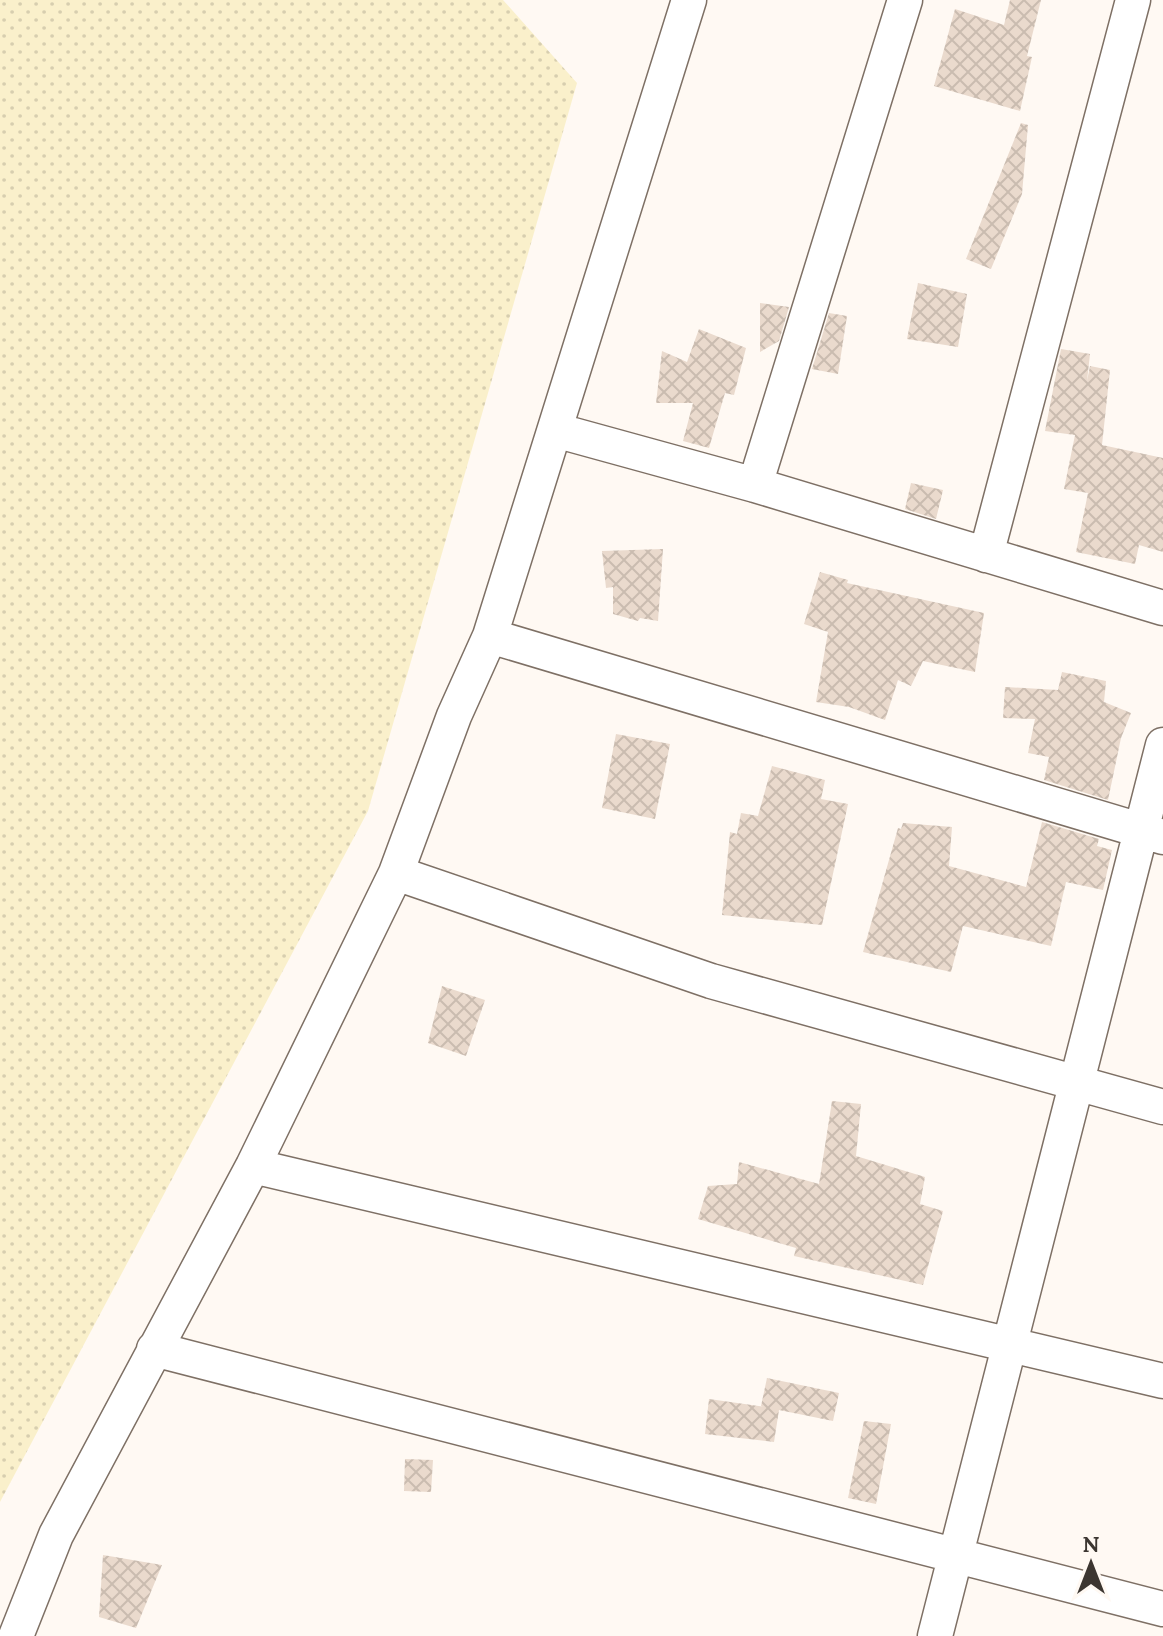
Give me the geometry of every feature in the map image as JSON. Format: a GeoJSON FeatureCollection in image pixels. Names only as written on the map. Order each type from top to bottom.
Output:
{"type":"FeatureCollection","features":[{"type":"Feature","properties":{"kind":"street"},"geometry":{"type":"LineString","coordinates":[[16,1636],[56,1535],[253,1166],[396,873],[454,716],[490,636],[689,0]]}},
{"type":"Feature","properties":{"kind":"street"},"geometry":{"type":"LineString","coordinates":[[755,485],[905,0]]}},
{"type":"Feature","properties":{"kind":"street"},"geometry":{"type":"LineString","coordinates":[[986,555],[1133,0]]}},
{"type":"Feature","properties":{"kind":"street"},"geometry":{"type":"LineString","coordinates":[[555,430],[755,485],[1163,608]]}},
{"type":"Feature","properties":{"kind":"street"},"geometry":{"type":"LineString","coordinates":[[490,636],[1153,834]]}},
{"type":"Feature","properties":{"kind":"street"},"geometry":{"type":"LineString","coordinates":[[935,1636],[1073,1084],[1153,834],[1163,745]]}},
{"type":"Feature","properties":{"kind":"street"},"geometry":{"type":"LineString","coordinates":[[396,873],[711,981],[1163,1107]]}},
{"type":"Feature","properties":{"kind":"street"},"geometry":{"type":"LineString","coordinates":[[253,1166],[1163,1381]]}},
{"type":"Feature","properties":{"kind":"street"},"geometry":{"type":"LineString","coordinates":[[154,1349],[1163,1609]]}},
{"type":"Feature","properties":{"kind":"sand"},"geometry":{"type":"Polygon","coordinates":[[[0,0],[503,0],[577,83],[368,811],[0,1502],[0,0]]]}},
{"type":"Feature","properties":{"kind":"building"},"geometry":{"type":"Polygon","coordinates":[[[1010,0],[1041,0],[1027,56],[1032,57],[1020,111],[934,86],[955,9],[1004,25],[1010,0]]]}},
{"type":"Feature","properties":{"kind":"building"},"geometry":{"type":"Polygon","coordinates":[[[1021,123],[1028,125],[1022,194],[991,269],[966,259],[1021,123]]]}},
{"type":"Feature","properties":{"kind":"building"},"geometry":{"type":"Polygon","coordinates":[[[918,283],[967,294],[958,347],[907,339],[918,283]]]}},
{"type":"Feature","properties":{"kind":"building"},"geometry":{"type":"Polygon","coordinates":[[[760,303],[789,307],[779,341],[760,352],[760,303]]]}},
{"type":"Feature","properties":{"kind":"building"},"geometry":{"type":"Polygon","coordinates":[[[829,313],[847,316],[838,374],[812,369],[829,313]]]}},
{"type":"Feature","properties":{"kind":"building"},"geometry":{"type":"Polygon","coordinates":[[[699,329],[746,348],[734,395],[725,393],[709,448],[683,441],[693,403],[656,403],[662,351],[687,362],[699,329]]]}},
{"type":"Feature","properties":{"kind":"building"},"geometry":{"type":"Polygon","coordinates":[[[1061,349],[1090,354],[1087,381],[1090,366],[1110,370],[1102,445],[1163,458],[1163,552],[1139,545],[1135,564],[1076,552],[1088,493],[1064,489],[1075,435],[1045,431],[1061,349]]]}},
{"type":"Feature","properties":{"kind":"building"},"geometry":{"type":"Polygon","coordinates":[[[911,483],[943,490],[936,519],[905,509],[911,483]]]}},
{"type":"Feature","properties":{"kind":"building"},"geometry":{"type":"Polygon","coordinates":[[[663,549],[658,621],[640,618],[638,621],[613,614],[613,587],[606,588],[602,551],[663,549]]]}},
{"type":"Feature","properties":{"kind":"building"},"geometry":{"type":"Polygon","coordinates":[[[820,572],[848,580],[847,583],[984,613],[975,672],[923,661],[911,686],[898,680],[885,720],[849,707],[816,702],[828,632],[804,624],[820,572]]]}},
{"type":"Feature","properties":{"kind":"building"},"geometry":{"type":"Polygon","coordinates":[[[1062,672],[1106,681],[1104,702],[1131,713],[1121,738],[1108,800],[1044,780],[1049,757],[1028,753],[1035,719],[1003,718],[1005,687],[1058,690],[1062,672]]]}},
{"type":"Feature","properties":{"kind":"building"},"geometry":{"type":"Polygon","coordinates":[[[616,734],[670,744],[655,819],[602,808],[616,734]]]}},
{"type":"Feature","properties":{"kind":"building"},"geometry":{"type":"Polygon","coordinates":[[[772,766],[825,780],[821,799],[848,804],[822,925],[722,915],[730,832],[737,834],[741,813],[758,816],[772,766]]]}},
{"type":"Feature","properties":{"kind":"building"},"geometry":{"type":"Polygon","coordinates":[[[1042,822],[1099,839],[1097,846],[1112,850],[1103,890],[1066,882],[1051,946],[963,926],[951,972],[863,952],[898,828],[901,829],[903,823],[952,827],[949,866],[1026,887],[1042,822]]]}},
{"type":"Feature","properties":{"kind":"building"},"geometry":{"type":"Polygon","coordinates":[[[442,986],[485,1000],[466,1056],[428,1043],[442,986]]]}},
{"type":"Feature","properties":{"kind":"building"},"geometry":{"type":"Polygon","coordinates":[[[832,1101],[861,1104],[856,1156],[925,1177],[920,1204],[943,1211],[923,1285],[794,1256],[796,1248],[698,1219],[708,1186],[737,1184],[739,1162],[819,1184],[832,1101]]]}},
{"type":"Feature","properties":{"kind":"building"},"geometry":{"type":"Polygon","coordinates":[[[767,1378],[839,1393],[833,1421],[779,1410],[774,1442],[705,1434],[709,1399],[765,1407],[761,1406],[767,1378]]]}},
{"type":"Feature","properties":{"kind":"building"},"geometry":{"type":"Polygon","coordinates":[[[864,1421],[891,1424],[876,1504],[848,1498],[864,1421]]]}},
{"type":"Feature","properties":{"kind":"building"},"geometry":{"type":"Polygon","coordinates":[[[405,1459],[433,1460],[431,1492],[404,1491],[405,1459]]]}},
{"type":"Feature","properties":{"kind":"building"},"geometry":{"type":"Polygon","coordinates":[[[103,1555],[162,1565],[136,1628],[99,1617],[103,1555]]]}}]}
